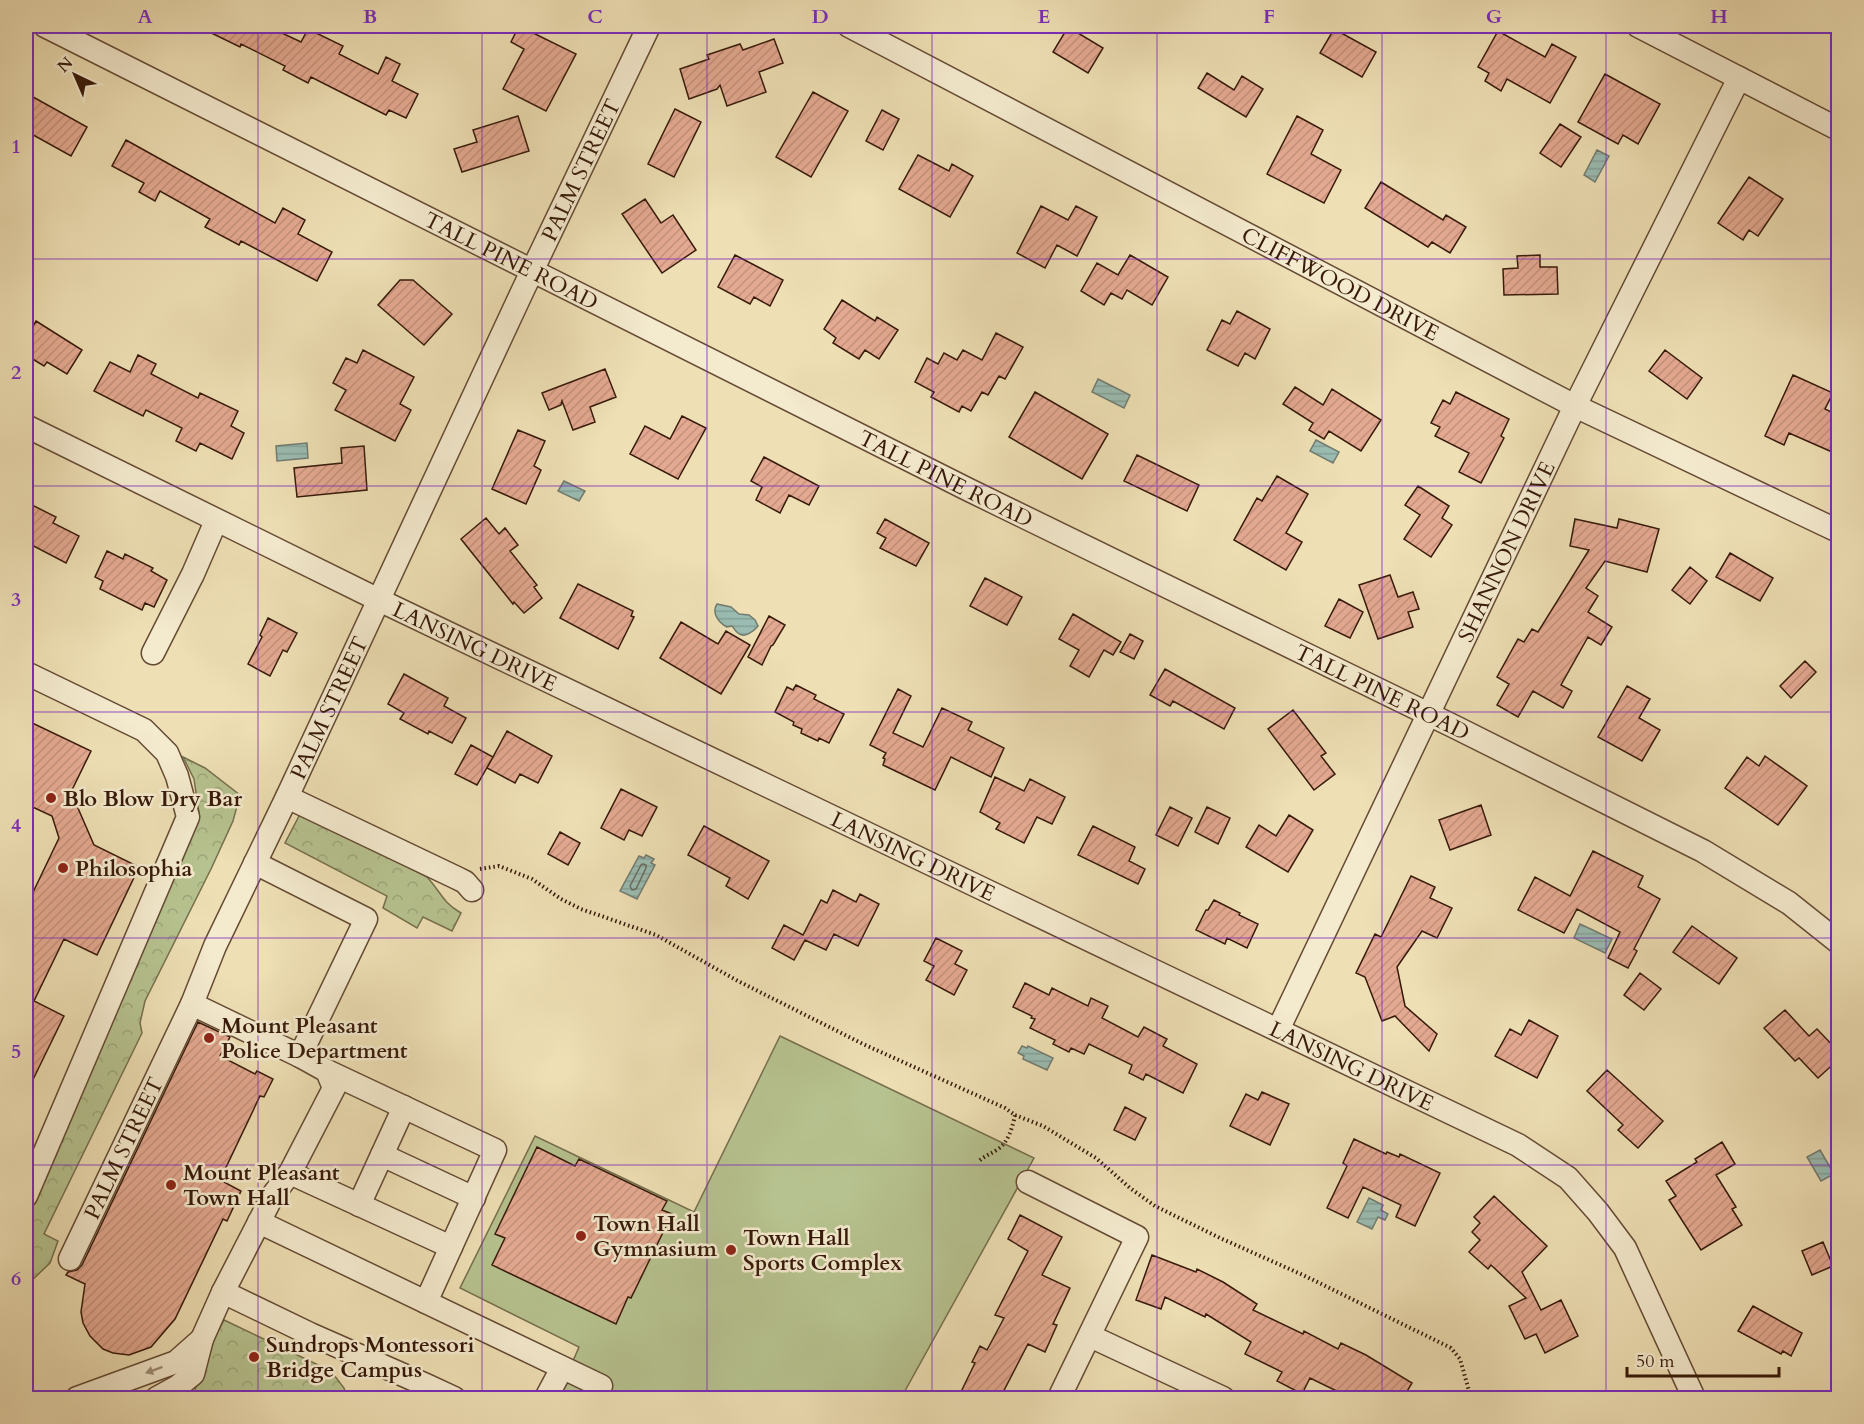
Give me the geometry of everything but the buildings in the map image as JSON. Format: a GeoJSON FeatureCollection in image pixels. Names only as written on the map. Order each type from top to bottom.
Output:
{"type":"FeatureCollection","features":[{"type":"Feature","properties":{"kind":"street","name":"TALL PINE ROAD"},"geometry":{"type":"LineString","coordinates":[[45,26],[969,490],[1703,851],[1789,903],[1839,942]]}},
{"type":"Feature","properties":{"kind":"street","name":"PALM STREET"},"geometry":{"type":"LineString","coordinates":[[70,1259],[192,1004],[215,946],[532,270],[649,26]]}},
{"type":"Feature","properties":{"kind":"street","name":"CLIFFWOOD DRIVE"},"geometry":{"type":"LineString","coordinates":[[849,26],[1575,406],[1839,531]]}},
{"type":"Feature","properties":{"kind":"street"},"geometry":{"type":"LineString","coordinates":[[1638,26],[1839,129]]}},
{"type":"Feature","properties":{"kind":"street","name":"SHANNON DRIVE"},"geometry":{"type":"LineString","coordinates":[[1278,1030],[1575,406],[1739,78]]}},
{"type":"Feature","properties":{"kind":"street","name":"LANSING DRIVE"},"geometry":{"type":"LineString","coordinates":[[26,426],[379,600],[1518,1145],[1568,1178],[1625,1248],[1694,1398]]}},
{"type":"Feature","properties":{"kind":"street"},"geometry":{"type":"LineString","coordinates":[[153,653],[193,574],[216,521]]}},
{"type":"Feature","properties":{"kind":"street"},"geometry":{"type":"LineString","coordinates":[[26,673],[144,730],[167,753],[177,776],[188,817],[26,1196]]}},
{"type":"Feature","properties":{"kind":"street"},"geometry":{"type":"LineString","coordinates":[[290,790],[465,884]]}},
{"type":"Feature","properties":{"kind":"street"},"geometry":{"type":"LineString","coordinates":[[255,863],[366,919],[300,1056]]}},
{"type":"Feature","properties":{"kind":"street"},"geometry":{"type":"LineString","coordinates":[[192,1004],[495,1150],[426,1302]]}},
{"type":"Feature","properties":{"kind":"street"},"geometry":{"type":"LineString","coordinates":[[157,1398],[177,1387],[193,1374],[202,1339],[223,1292],[273,1195],[290,1173],[334,1088],[327,1071]]}},
{"type":"Feature","properties":{"kind":"street"},"geometry":{"type":"LineString","coordinates":[[359,1205],[404,1107]]}},
{"type":"Feature","properties":{"kind":"street"},"geometry":{"type":"LineString","coordinates":[[382,1155],[474,1197]]}},
{"type":"Feature","properties":{"kind":"street"},"geometry":{"type":"LineString","coordinates":[[290,1173],[451,1247]]}},
{"type":"Feature","properties":{"kind":"street"},"geometry":{"type":"LineString","coordinates":[[1028,1182],[1137,1237],[1059,1398]]}},
{"type":"Feature","properties":{"kind":"street"},"geometry":{"type":"LineString","coordinates":[[259,1222],[601,1386]]}},
{"type":"Feature","properties":{"kind":"street"},"geometry":{"type":"LineString","coordinates":[[223,1292],[309,1334],[454,1398]]}},
{"type":"Feature","properties":{"kind":"street"},"geometry":{"type":"LineString","coordinates":[[1090,1336],[1223,1398]]}},
{"type":"Feature","properties":{"kind":"street"},"geometry":{"type":"LineString","coordinates":[[78,1398],[176,1362],[202,1339]]}},
{"type":"Feature","properties":{"kind":"street"},"geometry":{"type":"LineString","coordinates":[[546,1398],[562,1368]]}},
{"type":"Feature","properties":{"kind":"path"},"geometry":{"type":"LineString","coordinates":[[465,884],[471,870],[499,866],[531,879],[581,909],[656,935],[738,981],[863,1044],[1043,1126],[1096,1158],[1130,1188],[1155,1206],[1451,1348],[1461,1359],[1471,1398]]}},
{"type":"Feature","properties":{"kind":"path"},"geometry":{"type":"LineString","coordinates":[[978,1162],[1004,1143],[1013,1126],[1015,1115]]}},
{"type":"Feature","properties":{"kind":"green space"},"geometry":{"type":"Polygon","coordinates":[[[183,757],[205,768],[240,795],[233,821],[145,1001],[140,1023],[142,1033],[44,1234],[58,1241],[50,1263],[26,1284],[26,1218],[199,813],[194,779],[183,757]]]}},
{"type":"Feature","properties":{"kind":"green space"},"geometry":{"type":"Polygon","coordinates":[[[300,810],[427,877],[446,901],[461,913],[452,931],[423,917],[417,928],[383,908],[387,896],[285,843],[300,810]]]}},
{"type":"Feature","properties":{"kind":"green space","name":"Town Hall Sports Complex"},"geometry":{"type":"Polygon","coordinates":[[[780,1036],[1034,1158],[901,1398],[570,1398],[559,1393],[579,1347],[460,1288],[535,1136],[694,1212],[780,1036]]]}},
{"type":"Feature","properties":{"kind":"green space","name":"Sundrops Montessori Bridge Campus"},"geometry":{"type":"Polygon","coordinates":[[[224,1320],[331,1371],[344,1388],[347,1398],[195,1398],[197,1378],[224,1320]]]}},
{"type":"Feature","properties":{"kind":"water"},"geometry":{"type":"Polygon","coordinates":[[[1597,150],[1609,156],[1595,182],[1584,175],[1597,150]]]}},
{"type":"Feature","properties":{"kind":"water"},"geometry":{"type":"Polygon","coordinates":[[[1098,379],[1130,395],[1124,408],[1092,392],[1098,379]]]}},
{"type":"Feature","properties":{"kind":"water"},"geometry":{"type":"Polygon","coordinates":[[[1316,440],[1339,452],[1333,463],[1310,451],[1316,440]]]}},
{"type":"Feature","properties":{"kind":"water"},"geometry":{"type":"Polygon","coordinates":[[[307,443],[308,458],[277,461],[276,446],[307,443]]]}},
{"type":"Feature","properties":{"kind":"water"},"geometry":{"type":"Polygon","coordinates":[[[564,481],[585,491],[579,501],[558,491],[564,481]]]}},
{"type":"Feature","properties":{"kind":"water"},"geometry":{"type":"Polygon","coordinates":[[[717,604],[731,607],[739,614],[749,615],[758,626],[749,634],[740,635],[732,626],[727,627],[721,623],[715,614],[717,604]]]}},
{"type":"Feature","properties":{"kind":"water"},"geometry":{"type":"Polygon","coordinates":[[[646,855],[654,859],[651,863],[655,865],[637,899],[620,891],[639,856],[644,858],[646,855]]]}},
{"type":"Feature","properties":{"kind":"water"},"geometry":{"type":"Polygon","coordinates":[[[1580,924],[1612,939],[1605,953],[1574,938],[1580,924]]]}},
{"type":"Feature","properties":{"kind":"water"},"geometry":{"type":"Polygon","coordinates":[[[1022,1046],[1027,1048],[1028,1046],[1053,1058],[1047,1070],[1023,1059],[1024,1056],[1018,1053],[1022,1046]]]}},
{"type":"Feature","properties":{"kind":"water"},"geometry":{"type":"Polygon","coordinates":[[[1820,1150],[1834,1174],[1821,1181],[1807,1157],[1820,1150]]]}},
{"type":"Feature","properties":{"kind":"water"},"geometry":{"type":"Polygon","coordinates":[[[1369,1198],[1383,1205],[1381,1210],[1388,1214],[1385,1220],[1378,1217],[1372,1229],[1357,1222],[1369,1198]]]}},
{"type":"Feature","properties":{"kind":"place","name":"Blo Blow Dry Bar"},"geometry":{"type":"Point","coordinates":[51,798]}},
{"type":"Feature","properties":{"kind":"place","name":"Philosophia"},"geometry":{"type":"Point","coordinates":[63,868]}},
{"type":"Feature","properties":{"kind":"place","name":"Mount Pleasant Police Department"},"geometry":{"type":"Point","coordinates":[209,1038]}},
{"type":"Feature","properties":{"kind":"place","name":"Mount Pleasant Town Hall"},"geometry":{"type":"Point","coordinates":[171,1185]}},
{"type":"Feature","properties":{"kind":"place","name":"Town Hall Gymnasium"},"geometry":{"type":"Point","coordinates":[581,1236]}},
{"type":"Feature","properties":{"kind":"place","name":"Town Hall Sports Complex"},"geometry":{"type":"Point","coordinates":[731,1250]}},
{"type":"Feature","properties":{"kind":"place","name":"Sundrops Montessori Bridge Campus"},"geometry":{"type":"Point","coordinates":[254,1357]}}]}
